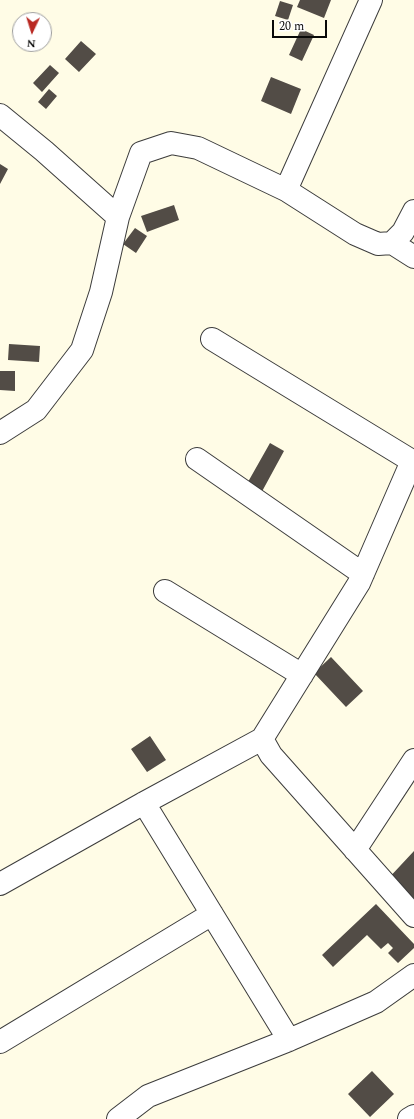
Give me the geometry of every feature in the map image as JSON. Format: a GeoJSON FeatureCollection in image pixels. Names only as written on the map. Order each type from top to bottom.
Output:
{"type":"FeatureCollection","features":[{"type":"Feature","properties":{"kind":"street"},"geometry":{"type":"LineString","coordinates":[[286,190],[371,0]]}},
{"type":"Feature","properties":{"kind":"street"},"geometry":{"type":"LineString","coordinates":[[0,115],[44,151],[118,217]]}},
{"type":"Feature","properties":{"kind":"street"},"geometry":{"type":"LineString","coordinates":[[0,433],[36,410],[82,350],[101,292],[118,217],[142,153],[171,143],[198,148],[286,190],[355,234],[378,244],[392,243],[414,257]]}},
{"type":"Feature","properties":{"kind":"street"},"geometry":{"type":"LineString","coordinates":[[392,243],[403,232],[414,211]]}},
{"type":"Feature","properties":{"kind":"street"},"geometry":{"type":"LineString","coordinates":[[0,884],[262,739],[359,584],[412,460],[212,340]]}},
{"type":"Feature","properties":{"kind":"street"},"geometry":{"type":"LineString","coordinates":[[197,459],[363,574]]}},
{"type":"Feature","properties":{"kind":"street"},"geometry":{"type":"LineString","coordinates":[[165,591],[302,675]]}},
{"type":"Feature","properties":{"kind":"street"},"geometry":{"type":"LineString","coordinates":[[262,739],[271,755],[414,916]]}},
{"type":"Feature","properties":{"kind":"street"},"geometry":{"type":"LineString","coordinates":[[355,850],[414,760]]}},
{"type":"Feature","properties":{"kind":"street"},"geometry":{"type":"LineString","coordinates":[[144,803],[289,1040]]}},
{"type":"Feature","properties":{"kind":"street"},"geometry":{"type":"LineString","coordinates":[[0,1042],[212,914]]}},
{"type":"Feature","properties":{"kind":"street"},"geometry":{"type":"LineString","coordinates":[[118,1119],[148,1096],[289,1040],[376,1002],[414,975]]}},
{"type":"Feature","properties":{"kind":"street"},"geometry":{"type":"LineString","coordinates":[[409,1119],[414,1116]]}},
{"type":"Feature","properties":{"kind":"building"},"geometry":{"type":"Polygon","coordinates":[[[300,0],[331,0],[324,18],[297,7],[300,0]]]}},
{"type":"Feature","properties":{"kind":"building"},"geometry":{"type":"Polygon","coordinates":[[[280,1],[293,5],[288,20],[275,16],[280,1]]]}},
{"type":"Feature","properties":{"kind":"building"},"geometry":{"type":"Polygon","coordinates":[[[301,29],[314,35],[302,61],[289,55],[301,29]]]}},
{"type":"Feature","properties":{"kind":"building"},"geometry":{"type":"Polygon","coordinates":[[[81,41],[96,54],[79,72],[65,59],[81,41]]]}},
{"type":"Feature","properties":{"kind":"building"},"geometry":{"type":"Polygon","coordinates":[[[50,65],[59,73],[42,92],[33,83],[50,65]]]}},
{"type":"Feature","properties":{"kind":"building"},"geometry":{"type":"Polygon","coordinates":[[[271,77],[301,89],[291,114],[261,101],[271,77]]]}},
{"type":"Feature","properties":{"kind":"building"},"geometry":{"type":"Polygon","coordinates":[[[49,89],[57,96],[46,109],[38,102],[49,89]]]}},
{"type":"Feature","properties":{"kind":"building"},"geometry":{"type":"Polygon","coordinates":[[[0,164],[8,169],[0,184],[0,164]]]}},
{"type":"Feature","properties":{"kind":"building"},"geometry":{"type":"Polygon","coordinates":[[[174,205],[179,220],[147,232],[141,216],[174,205]]]}},
{"type":"Feature","properties":{"kind":"building"},"geometry":{"type":"Polygon","coordinates":[[[135,228],[147,236],[136,253],[123,244],[135,228]]]}},
{"type":"Feature","properties":{"kind":"building"},"geometry":{"type":"Polygon","coordinates":[[[9,344],[40,346],[39,362],[8,360],[9,344]]]}},
{"type":"Feature","properties":{"kind":"building"},"geometry":{"type":"Polygon","coordinates":[[[0,371],[15,371],[15,391],[0,390],[0,371]]]}},
{"type":"Feature","properties":{"kind":"building"},"geometry":{"type":"Polygon","coordinates":[[[270,443],[284,451],[259,497],[244,489],[270,443]]]}},
{"type":"Feature","properties":{"kind":"building"},"geometry":{"type":"Polygon","coordinates":[[[331,657],[363,691],[346,707],[314,673],[331,657]]]}},
{"type":"Feature","properties":{"kind":"building"},"geometry":{"type":"Polygon","coordinates":[[[150,736],[166,760],[147,772],[131,749],[150,736]]]}},
{"type":"Feature","properties":{"kind":"building"},"geometry":{"type":"Polygon","coordinates":[[[414,851],[414,907],[386,881],[414,851]]]}},
{"type":"Feature","properties":{"kind":"building"},"geometry":{"type":"Polygon","coordinates":[[[376,904],[414,944],[414,948],[398,963],[388,953],[393,948],[388,943],[381,949],[367,935],[333,967],[322,955],[376,904]]]}},
{"type":"Feature","properties":{"kind":"building"},"geometry":{"type":"Polygon","coordinates":[[[372,1071],[394,1094],[370,1117],[348,1094],[372,1071]]]}}]}
